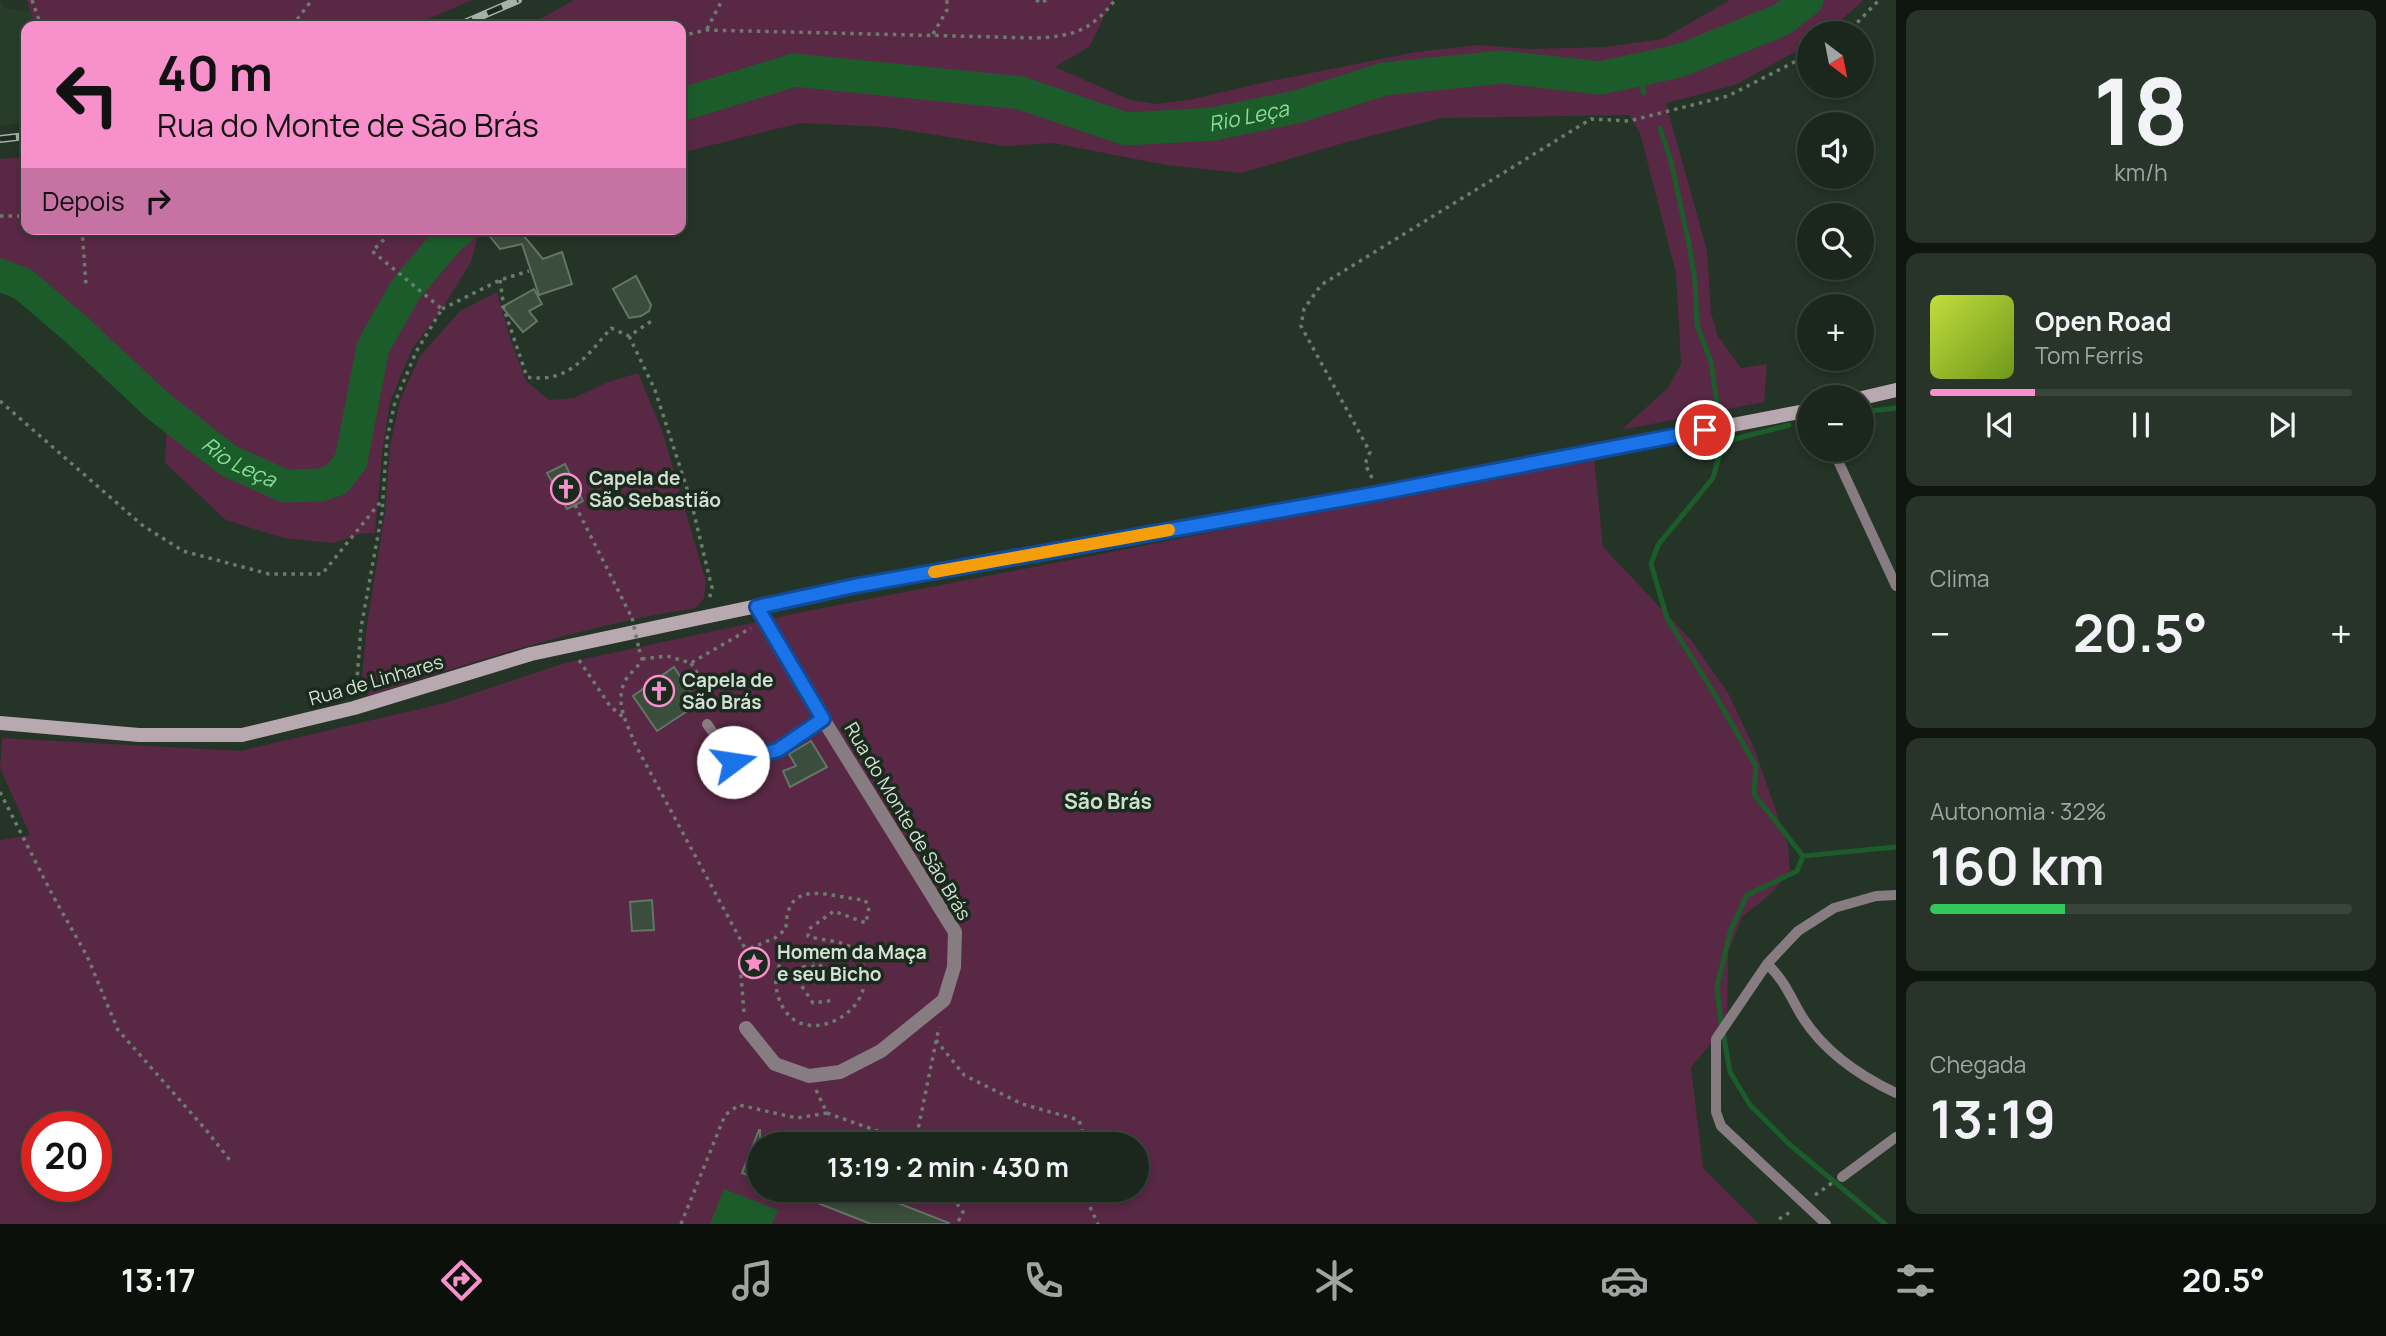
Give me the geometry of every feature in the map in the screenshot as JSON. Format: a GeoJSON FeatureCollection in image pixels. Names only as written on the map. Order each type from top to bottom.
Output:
{"type":"FeatureCollection","features":[{"type":"Feature","properties":{"kind":"main road"},"geometry":{"type":"LineString","coordinates":[[1874,395],[1896,390]]}},
{"type":"Feature","properties":{"kind":"main road","name":"Rua de Linhares"},"geometry":{"type":"LineString","coordinates":[[0,723],[139,735],[242,735],[354,709],[531,654],[854,586],[1379,493],[1797,413]]}},
{"type":"Feature","properties":{"kind":"street","name":"Rua do Monte de São Brás"},"geometry":{"type":"LineString","coordinates":[[746,1028],[775,1064],[808,1076],[840,1072],[881,1051],[944,1000],[954,967],[955,932],[757,607]]}},
{"type":"Feature","properties":{"kind":"lane"},"geometry":{"type":"LineString","coordinates":[[1839,462],[1896,586]]}},
{"type":"Feature","properties":{"kind":"lane"},"geometry":{"type":"LineString","coordinates":[[707,724],[733,762],[778,750],[823,719]]}},
{"type":"Feature","properties":{"kind":"lane"},"geometry":{"type":"LineString","coordinates":[[1826,1224],[1721,1126],[1716,1112],[1716,1039],[1767,964],[1798,931],[1834,908],[1876,896],[1896,895]]}},
{"type":"Feature","properties":{"kind":"lane"},"geometry":{"type":"LineString","coordinates":[[1767,964],[1780,976],[1805,1021],[1835,1055],[1868,1080],[1896,1093]]}},
{"type":"Feature","properties":{"kind":"lane"},"geometry":{"type":"LineString","coordinates":[[1842,1177],[1896,1137]]}},
{"type":"Feature","properties":{"kind":"path"},"geometry":{"type":"LineString","coordinates":[[32,0],[39,21]]}},
{"type":"Feature","properties":{"kind":"path"},"geometry":{"type":"LineString","coordinates":[[296,21],[312,0]]}},
{"type":"Feature","properties":{"kind":"path"},"geometry":{"type":"LineString","coordinates":[[706,30],[722,0]]}},
{"type":"Feature","properties":{"kind":"path"},"geometry":{"type":"LineString","coordinates":[[933,34],[947,10],[947,0]]}},
{"type":"Feature","properties":{"kind":"path"},"geometry":{"type":"LineString","coordinates":[[1036,0],[1041,3],[1046,0]]}},
{"type":"Feature","properties":{"kind":"path"},"geometry":{"type":"LineString","coordinates":[[686,35],[706,30],[1065,37],[1085,29],[1101,17],[1115,0]]}},
{"type":"Feature","properties":{"kind":"path"},"geometry":{"type":"LineString","coordinates":[[1859,21],[1879,0]]}},
{"type":"Feature","properties":{"kind":"path"},"geometry":{"type":"LineString","coordinates":[[1379,493],[1365,464],[1370,452],[1301,326],[1304,309],[1321,285],[1591,119],[1629,121],[1728,96],[1797,61]]}},
{"type":"Feature","properties":{"kind":"path"},"geometry":{"type":"LineString","coordinates":[[0,216],[21,216]]}},
{"type":"Feature","properties":{"kind":"path"},"geometry":{"type":"LineString","coordinates":[[82,235],[86,285]]}},
{"type":"Feature","properties":{"kind":"path"},"geometry":{"type":"LineString","coordinates":[[389,235],[372,251],[440,308]]}},
{"type":"Feature","properties":{"kind":"path"},"geometry":{"type":"LineString","coordinates":[[354,709],[361,628],[383,498],[387,439],[395,402],[416,352],[440,308],[500,280],[529,271]]}},
{"type":"Feature","properties":{"kind":"path"},"geometry":{"type":"LineString","coordinates":[[500,280],[505,309],[527,377],[543,380],[566,373],[587,356],[611,328],[629,336],[655,390],[691,501],[712,589],[709,603],[700,618]]}},
{"type":"Feature","properties":{"kind":"path"},"geometry":{"type":"LineString","coordinates":[[629,336],[653,320]]}},
{"type":"Feature","properties":{"kind":"path"},"geometry":{"type":"LineString","coordinates":[[0,401],[142,525],[183,551],[269,574],[322,574],[383,498]]}},
{"type":"Feature","properties":{"kind":"path"},"geometry":{"type":"LineString","coordinates":[[575,505],[632,618],[642,659]]}},
{"type":"Feature","properties":{"kind":"path"},"geometry":{"type":"LineString","coordinates":[[691,663],[748,630]]}},
{"type":"Feature","properties":{"kind":"path"},"geometry":{"type":"LineString","coordinates":[[707,724],[714,700],[691,663],[667,656],[642,659],[625,683],[620,699],[625,719],[643,758],[746,950]]}},
{"type":"Feature","properties":{"kind":"path"},"geometry":{"type":"LineString","coordinates":[[579,660],[610,706],[625,719]]}},
{"type":"Feature","properties":{"kind":"path"},"geometry":{"type":"LineString","coordinates":[[0,792],[87,956],[118,1030],[232,1163]]}},
{"type":"Feature","properties":{"kind":"path"},"geometry":{"type":"LineString","coordinates":[[746,1028],[740,964],[746,950],[775,938],[786,929],[789,907],[805,893],[828,893],[845,899],[865,900],[869,907],[866,923],[834,911],[809,929],[808,936],[848,946],[857,951],[863,963],[865,985],[860,1000],[844,1017],[822,1024],[804,1024],[793,1018],[778,999],[777,969],[789,953],[810,958],[821,965],[803,967],[797,979],[813,1003],[835,1000]]}},
{"type":"Feature","properties":{"kind":"path"},"geometry":{"type":"LineString","coordinates":[[917,1132],[939,1027]]}},
{"type":"Feature","properties":{"kind":"path"},"geometry":{"type":"LineString","coordinates":[[936,1040],[964,1075],[1022,1104],[1079,1120],[1082,1132]]}},
{"type":"Feature","properties":{"kind":"path"},"geometry":{"type":"LineString","coordinates":[[808,1076],[827,1113]]}},
{"type":"Feature","properties":{"kind":"path"},"geometry":{"type":"LineString","coordinates":[[681,1224],[725,1115],[738,1105],[797,1118],[827,1113],[881,1132]]}},
{"type":"Feature","properties":{"kind":"path"},"geometry":{"type":"LineString","coordinates":[[1816,1194],[1830,1185]]}},
{"type":"Feature","properties":{"kind":"path"},"geometry":{"type":"LineString","coordinates":[[956,1202],[963,1212],[957,1224]]}},
{"type":"Feature","properties":{"kind":"path"},"geometry":{"type":"LineString","coordinates":[[1090,1202],[1098,1224]]}},
{"type":"Feature","properties":{"kind":"path"},"geometry":{"type":"LineString","coordinates":[[1779,1219],[1789,1212]]}},
{"type":"Feature","properties":{"kind":"shaded area"},"geometry":{"type":"Polygon","coordinates":[[[0,0],[6,9],[30,11],[33,21],[21,21],[21,123],[0,126],[0,0]]]}},
{"type":"Feature","properties":{"kind":"shaded area"},"geometry":{"type":"Polygon","coordinates":[[[27,0],[472,0],[419,21],[33,21],[27,0]]]}},
{"type":"Feature","properties":{"kind":"shaded area"},"geometry":{"type":"Polygon","coordinates":[[[574,0],[1113,0],[1089,47],[1055,67],[1130,100],[1157,104],[1193,99],[1416,52],[1478,45],[1530,49],[1604,47],[1662,39],[1730,0],[1864,0],[1840,21],[1797,21],[1797,51],[1735,85],[1666,103],[1707,251],[1711,313],[1718,336],[1741,368],[1767,364],[1764,402],[1621,430],[1667,389],[1681,364],[1676,273],[1640,133],[1629,115],[1442,118],[1241,173],[1166,165],[1053,143],[1004,146],[886,127],[800,123],[686,152],[686,21],[537,21],[574,0]]]}},
{"type":"Feature","properties":{"kind":"shaded area"},"geometry":{"type":"Polygon","coordinates":[[[21,157],[21,235],[478,235],[471,262],[442,309],[412,349],[390,402],[382,453],[375,533],[363,533],[333,543],[283,538],[226,520],[165,463],[168,395],[54,290],[0,259],[0,159],[21,157]]]}},
{"type":"Feature","properties":{"kind":"shaded area"},"geometry":{"type":"Polygon","coordinates":[[[497,292],[526,381],[549,400],[574,398],[608,382],[638,373],[663,433],[706,582],[704,598],[696,608],[572,634],[369,696],[361,686],[367,625],[385,512],[390,446],[400,400],[420,356],[460,311],[497,292]]]}},
{"type":"Feature","properties":{"kind":"shaded area"},"geometry":{"type":"Polygon","coordinates":[[[1594,458],[1603,547],[1691,640],[1728,693],[1755,750],[1788,846],[1790,871],[1772,893],[1742,917],[1728,952],[1727,1025],[1691,1067],[1703,1168],[1759,1224],[0,1224],[0,840],[30,835],[0,768],[2,738],[240,751],[445,703],[565,663],[802,612],[1594,458]]]}},
{"type":"Feature","properties":{"kind":"shaded area"},"geometry":{"type":"Polygon","coordinates":[[[724,1189],[747,1198],[747,1202],[757,1202],[778,1210],[772,1224],[710,1224],[724,1189]]]}},
{"type":"Feature","properties":{"kind":"building"},"geometry":{"type":"Polygon","coordinates":[[[489,235],[523,235],[543,259],[562,252],[572,284],[539,295],[522,244],[500,249],[489,235]]]}},
{"type":"Feature","properties":{"kind":"building"},"geometry":{"type":"Polygon","coordinates":[[[636,276],[651,305],[649,311],[641,316],[629,318],[613,289],[636,276]]]}},
{"type":"Feature","properties":{"kind":"building"},"geometry":{"type":"Polygon","coordinates":[[[534,289],[542,304],[529,311],[537,321],[523,332],[502,307],[534,289]]]}},
{"type":"Feature","properties":{"kind":"building","name":"Capela de São Sebastião"},"geometry":{"type":"Polygon","coordinates":[[[565,464],[583,501],[567,509],[547,473],[565,464]]]}},
{"type":"Feature","properties":{"kind":"building"},"geometry":{"type":"Polygon","coordinates":[[[674,667],[698,704],[657,731],[633,696],[674,667]]]}},
{"type":"Feature","properties":{"kind":"building"},"geometry":{"type":"Polygon","coordinates":[[[811,741],[827,767],[790,787],[783,771],[796,766],[789,754],[811,741]]]}},
{"type":"Feature","properties":{"kind":"building"},"geometry":{"type":"Polygon","coordinates":[[[652,900],[654,930],[632,931],[630,902],[652,900]]]}},
{"type":"Feature","properties":{"kind":"building"},"geometry":{"type":"Polygon","coordinates":[[[747,1160],[747,1175],[742,1173],[747,1160]]]}},
{"type":"Feature","properties":{"kind":"building"},"geometry":{"type":"Polygon","coordinates":[[[815,1202],[896,1202],[949,1223],[948,1224],[871,1224],[815,1202]]]}},
{"type":"Feature","properties":{"kind":"waterway","name":"Rio Leça"},"geometry":{"type":"LineString","coordinates":[[686,103],[794,70],[1021,93],[1126,129],[1213,124],[1296,107],[1384,79],[1502,67],[1600,78],[1679,61],[1781,20],[1807,0]]}},
{"type":"Feature","properties":{"kind":"waterway"},"geometry":{"type":"LineString","coordinates":[[1638,70],[1644,93]]}},
{"type":"Feature","properties":{"kind":"waterway"},"geometry":{"type":"LineString","coordinates":[[1660,128],[1671,161],[1689,244],[1695,281],[1697,325],[1711,362],[1717,403]]}},
{"type":"Feature","properties":{"kind":"waterway","name":"Rio Leça"},"geometry":{"type":"LineString","coordinates":[[0,275],[23,284],[158,406],[229,461],[285,486],[320,485],[336,480],[351,461],[373,347],[406,289],[453,235]]}},
{"type":"Feature","properties":{"kind":"waterway"},"geometry":{"type":"LineString","coordinates":[[1874,411],[1896,408]]}},
{"type":"Feature","properties":{"kind":"waterway"},"geometry":{"type":"LineString","coordinates":[[1789,425],[1723,442],[1713,478],[1658,545],[1651,564],[1667,618],[1756,766],[1754,794],[1803,856],[1896,847]]}},
{"type":"Feature","properties":{"kind":"waterway"},"geometry":{"type":"LineString","coordinates":[[1803,856],[1797,871],[1747,895],[1731,929],[1717,986],[1730,1072],[1750,1105],[1788,1143],[1885,1224]]}},
{"type":"Feature","properties":{"kind":"railway"},"geometry":{"type":"LineString","coordinates":[[470,21],[518,0]]}},
{"type":"Feature","properties":{"kind":"railway"},"geometry":{"type":"LineString","coordinates":[[0,139],[21,137]]}},
{"type":"Feature","properties":{"kind":"slow traffic"},"geometry":{"type":"LineString","coordinates":[[934,572],[1169,530]]}},
{"type":"Feature","properties":{"kind":"place","name":"Capela de São Sebastião"},"geometry":{"type":"Point","coordinates":[566,489]}},
{"type":"Feature","properties":{"kind":"place","name":"Capela de São Brás"},"geometry":{"type":"Point","coordinates":[659,691]}},
{"type":"Feature","properties":{"kind":"place","name":"Homem da Maça e seu Bicho"},"geometry":{"type":"Point","coordinates":[754,963]}},
{"type":"Feature","properties":{"kind":"district","name":"São Brás"},"geometry":{"type":"Point","coordinates":[1108,802]}},
{"type":"Feature","properties":{"kind":"route"},"geometry":{"type":"LineString","coordinates":[[733,762],[778,750],[823,719],[757,607],[854,586],[1379,493],[1705,430]]}}]}
